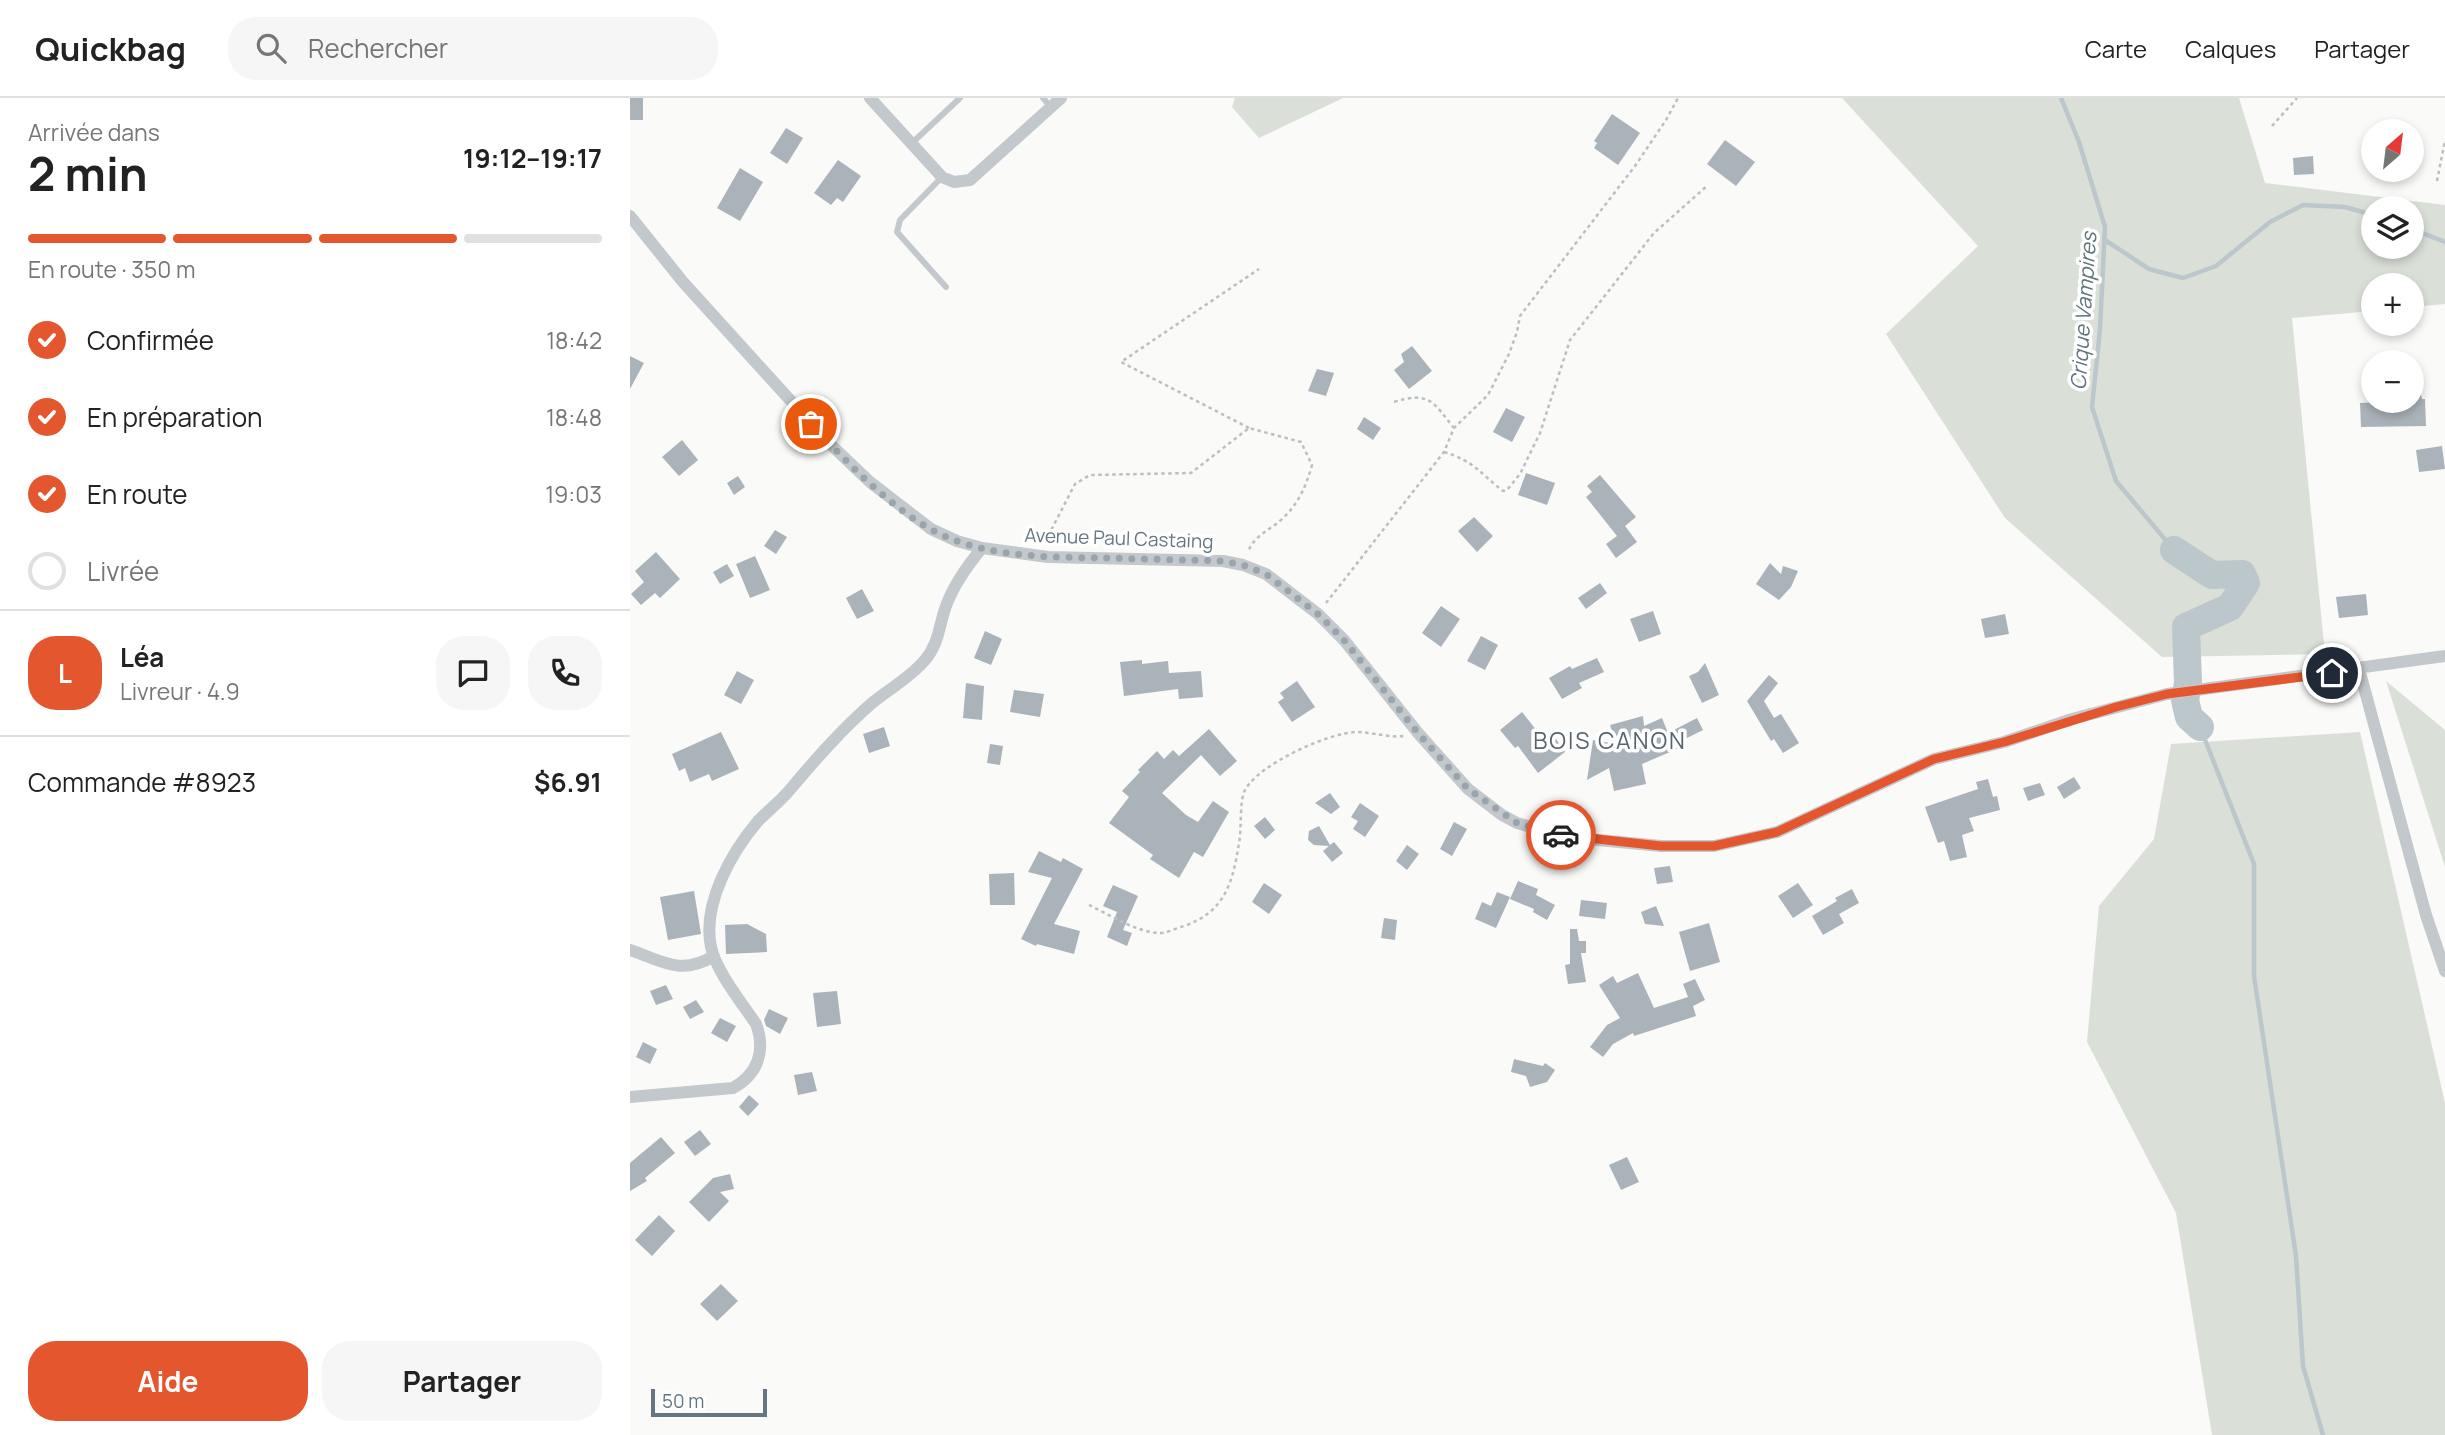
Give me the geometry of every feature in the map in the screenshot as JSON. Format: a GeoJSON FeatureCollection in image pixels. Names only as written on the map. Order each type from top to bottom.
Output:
{"type":"FeatureCollection","features":[{"type":"Feature","properties":{"kind":"street"},"geometry":{"type":"LineString","coordinates":[[870,98],[942,177],[954,182],[970,180],[1051,101]]}},
{"type":"Feature","properties":{"kind":"street","name":"Avenue Paul Castaing"},"geometry":{"type":"LineString","coordinates":[[630,216],[692,293],[849,464],[931,529],[957,541],[982,548],[1038,556],[1223,561],[1266,574],[1318,614],[1344,640],[1418,733],[1468,789],[1517,823],[1566,836],[1661,846],[1714,846],[1777,832],[1934,759],[2004,742],[2072,719],[2167,694],[2445,656]]}},
{"type":"Feature","properties":{"kind":"street"},"geometry":{"type":"LineString","coordinates":[[630,1097],[733,1088],[754,1071],[760,1054],[760,1034],[714,956],[709,933],[718,890],[735,854],[758,822],[786,795],[837,737],[873,703],[926,660],[937,641],[952,591],[982,548]]}},
{"type":"Feature","properties":{"kind":"street"},"geometry":{"type":"LineString","coordinates":[[2359,669],[2426,915],[2445,971]]}},
{"type":"Feature","properties":{"kind":"street"},"geometry":{"type":"LineString","coordinates":[[630,950],[661,963],[681,966],[699,963],[714,956]]}},
{"type":"Feature","properties":{"kind":"lane"},"geometry":{"type":"LineString","coordinates":[[912,143],[960,98]]}},
{"type":"Feature","properties":{"kind":"lane"},"geometry":{"type":"LineString","coordinates":[[942,177],[900,220],[897,232],[946,286]]}},
{"type":"Feature","properties":{"kind":"path"},"geometry":{"type":"LineString","coordinates":[[1318,614],[1444,452],[1454,428],[1488,395],[1509,354],[1520,316],[1635,166],[1678,98]]}},
{"type":"Feature","properties":{"kind":"path"},"geometry":{"type":"LineString","coordinates":[[2272,126],[2297,98]]}},
{"type":"Feature","properties":{"kind":"path"},"geometry":{"type":"LineString","coordinates":[[2437,181],[2445,140]]}},
{"type":"Feature","properties":{"kind":"path"},"geometry":{"type":"LineString","coordinates":[[1444,452],[1461,457],[1478,467],[1503,491],[1507,490],[1520,474],[1540,433],[1570,340],[1654,233],[1708,185]]}},
{"type":"Feature","properties":{"kind":"path"},"geometry":{"type":"LineString","coordinates":[[1243,565],[1252,542],[1283,518],[1305,491],[1312,465],[1301,442],[1249,428],[1121,362],[1259,270]]}},
{"type":"Feature","properties":{"kind":"path"},"geometry":{"type":"LineString","coordinates":[[1394,402],[1413,396],[1432,400],[1454,428]]}},
{"type":"Feature","properties":{"kind":"path"},"geometry":{"type":"LineString","coordinates":[[1038,556],[1075,484],[1090,475],[1191,472],[1249,428]]}},
{"type":"Feature","properties":{"kind":"path"},"geometry":{"type":"LineString","coordinates":[[1089,905],[1136,927],[1160,933],[1189,924],[1207,914],[1224,898],[1234,874],[1243,825],[1241,808],[1245,790],[1267,769],[1318,740],[1356,732],[1380,736],[1418,733]]}},
{"type":"Feature","properties":{"kind":"shaded area"},"geometry":{"type":"Polygon","coordinates":[[[1235,98],[1343,98],[1259,138],[1232,107],[1235,98]]]}},
{"type":"Feature","properties":{"kind":"shaded area"},"geometry":{"type":"Polygon","coordinates":[[[1842,98],[2239,98],[2265,183],[2371,196],[2361,196],[2361,259],[2424,259],[2424,202],[2445,205],[2445,304],[2424,306],[2424,273],[2361,273],[2361,312],[2292,318],[2325,654],[2162,657],[2005,518],[1886,334],[1978,246],[1842,98]]]}},
{"type":"Feature","properties":{"kind":"shaded area"},"geometry":{"type":"Polygon","coordinates":[[[2386,681],[2445,730],[2445,867],[2386,681]]]}},
{"type":"Feature","properties":{"kind":"shaded area"},"geometry":{"type":"Polygon","coordinates":[[[2360,732],[2445,1103],[2445,1435],[2212,1435],[2176,1213],[2087,1042],[2099,906],[2154,839],[2171,744],[2360,732]]]}},
{"type":"Feature","properties":{"kind":"building"},"geometry":{"type":"Polygon","coordinates":[[[630,98],[643,98],[643,120],[630,120],[630,98]]]}},
{"type":"Feature","properties":{"kind":"building"},"geometry":{"type":"Polygon","coordinates":[[[1612,114],[1640,133],[1618,165],[1594,148],[1597,143],[1594,141],[1612,114]]]}},
{"type":"Feature","properties":{"kind":"building"},"geometry":{"type":"Polygon","coordinates":[[[786,128],[803,138],[787,164],[770,153],[786,128]]]}},
{"type":"Feature","properties":{"kind":"building"},"geometry":{"type":"Polygon","coordinates":[[[1725,140],[1755,162],[1736,186],[1707,164],[1725,140]]]}},
{"type":"Feature","properties":{"kind":"building"},"geometry":{"type":"Polygon","coordinates":[[[2313,156],[2314,174],[2294,175],[2293,158],[2313,156]]]}},
{"type":"Feature","properties":{"kind":"building"},"geometry":{"type":"Polygon","coordinates":[[[838,160],[861,176],[843,202],[837,198],[831,205],[814,193],[838,160]]]}},
{"type":"Feature","properties":{"kind":"building"},"geometry":{"type":"Polygon","coordinates":[[[740,168],[763,182],[740,221],[717,208],[740,168]]]}},
{"type":"Feature","properties":{"kind":"building"},"geometry":{"type":"Polygon","coordinates":[[[1412,346],[1432,371],[1409,389],[1394,370],[1404,362],[1401,354],[1412,346]]]}},
{"type":"Feature","properties":{"kind":"building"},"geometry":{"type":"Polygon","coordinates":[[[630,356],[644,363],[630,389],[630,356]]]}},
{"type":"Feature","properties":{"kind":"building"},"geometry":{"type":"Polygon","coordinates":[[[1317,369],[1334,373],[1326,396],[1308,391],[1317,369]]]}},
{"type":"Feature","properties":{"kind":"building"},"geometry":{"type":"Polygon","coordinates":[[[2425,399],[2426,426],[2361,427],[2360,403],[2361,413],[2424,413],[2425,399]]]}},
{"type":"Feature","properties":{"kind":"building"},"geometry":{"type":"Polygon","coordinates":[[[1506,408],[1525,417],[1512,442],[1493,432],[1506,408]]]}},
{"type":"Feature","properties":{"kind":"building"},"geometry":{"type":"Polygon","coordinates":[[[1364,417],[1381,428],[1373,440],[1357,429],[1364,417]]]}},
{"type":"Feature","properties":{"kind":"building"},"geometry":{"type":"Polygon","coordinates":[[[682,440],[698,460],[679,476],[662,457],[682,440]]]}},
{"type":"Feature","properties":{"kind":"building"},"geometry":{"type":"Polygon","coordinates":[[[2442,446],[2445,469],[2419,472],[2416,450],[2442,446]]]}},
{"type":"Feature","properties":{"kind":"building"},"geometry":{"type":"Polygon","coordinates":[[[1526,473],[1555,483],[1547,505],[1518,495],[1526,473]]]}},
{"type":"Feature","properties":{"kind":"building"},"geometry":{"type":"Polygon","coordinates":[[[1600,475],[1636,517],[1625,526],[1637,542],[1616,558],[1606,544],[1617,536],[1586,497],[1592,492],[1587,486],[1600,475]]]}},
{"type":"Feature","properties":{"kind":"building"},"geometry":{"type":"Polygon","coordinates":[[[738,476],[745,487],[734,495],[727,483],[738,476]]]}},
{"type":"Feature","properties":{"kind":"building"},"geometry":{"type":"Polygon","coordinates":[[[1474,517],[1493,536],[1477,552],[1458,531],[1474,517]]]}},
{"type":"Feature","properties":{"kind":"building"},"geometry":{"type":"Polygon","coordinates":[[[775,530],[787,537],[776,554],[764,546],[775,530]]]}},
{"type":"Feature","properties":{"kind":"building"},"geometry":{"type":"Polygon","coordinates":[[[656,552],[680,579],[660,598],[655,593],[641,605],[631,594],[644,582],[635,571],[656,552]]]}},
{"type":"Feature","properties":{"kind":"building"},"geometry":{"type":"Polygon","coordinates":[[[755,556],[770,590],[750,598],[736,564],[755,556]]]}},
{"type":"Feature","properties":{"kind":"building"},"geometry":{"type":"Polygon","coordinates":[[[1770,563],[1781,574],[1783,566],[1798,571],[1791,587],[1779,600],[1756,584],[1770,563]]]}},
{"type":"Feature","properties":{"kind":"building"},"geometry":{"type":"Polygon","coordinates":[[[727,564],[734,576],[720,584],[713,572],[727,564]]]}},
{"type":"Feature","properties":{"kind":"building"},"geometry":{"type":"Polygon","coordinates":[[[1600,583],[1607,593],[1586,609],[1578,598],[1600,583]]]}},
{"type":"Feature","properties":{"kind":"building"},"geometry":{"type":"Polygon","coordinates":[[[862,589],[874,611],[857,619],[846,598],[862,589]]]}},
{"type":"Feature","properties":{"kind":"building"},"geometry":{"type":"Polygon","coordinates":[[[2366,594],[2368,615],[2339,618],[2336,597],[2366,594]]]}},
{"type":"Feature","properties":{"kind":"building"},"geometry":{"type":"Polygon","coordinates":[[[1441,606],[1460,619],[1441,647],[1422,633],[1441,606]]]}},
{"type":"Feature","properties":{"kind":"building"},"geometry":{"type":"Polygon","coordinates":[[[1653,611],[1661,634],[1639,642],[1630,619],[1653,611]]]}},
{"type":"Feature","properties":{"kind":"building"},"geometry":{"type":"Polygon","coordinates":[[[2005,614],[2009,634],[1985,638],[1981,619],[2005,614]]]}},
{"type":"Feature","properties":{"kind":"building"},"geometry":{"type":"Polygon","coordinates":[[[985,631],[1002,639],[991,665],[974,658],[985,631]]]}},
{"type":"Feature","properties":{"kind":"building"},"geometry":{"type":"Polygon","coordinates":[[[1481,636],[1498,645],[1485,670],[1467,661],[1481,636]]]}},
{"type":"Feature","properties":{"kind":"building"},"geometry":{"type":"Polygon","coordinates":[[[1597,658],[1604,672],[1579,683],[1582,688],[1562,699],[1549,678],[1570,666],[1572,669],[1597,658]]]}},
{"type":"Feature","properties":{"kind":"building"},"geometry":{"type":"Polygon","coordinates":[[[1142,660],[1142,664],[1168,661],[1169,673],[1201,671],[1203,697],[1179,699],[1178,689],[1124,696],[1120,662],[1142,660]]]}},
{"type":"Feature","properties":{"kind":"building"},"geometry":{"type":"Polygon","coordinates":[[[1705,663],[1719,695],[1702,703],[1689,676],[1698,672],[1705,663]]]}},
{"type":"Feature","properties":{"kind":"building"},"geometry":{"type":"Polygon","coordinates":[[[737,671],[754,680],[741,704],[724,695],[737,671]]]}},
{"type":"Feature","properties":{"kind":"building"},"geometry":{"type":"Polygon","coordinates":[[[1769,675],[1778,683],[1764,701],[1774,718],[1781,714],[1799,743],[1783,753],[1774,739],[1771,741],[1747,701],[1769,675]]]}},
{"type":"Feature","properties":{"kind":"building"},"geometry":{"type":"Polygon","coordinates":[[[1297,681],[1315,707],[1292,722],[1278,702],[1284,698],[1280,693],[1297,681]]]}},
{"type":"Feature","properties":{"kind":"building"},"geometry":{"type":"Polygon","coordinates":[[[966,683],[984,686],[982,720],[963,718],[966,683]]]}},
{"type":"Feature","properties":{"kind":"building"},"geometry":{"type":"Polygon","coordinates":[[[1014,690],[1044,694],[1040,717],[1010,712],[1014,690]]]}},
{"type":"Feature","properties":{"kind":"building"},"geometry":{"type":"Polygon","coordinates":[[[1522,712],[1548,745],[1556,739],[1565,752],[1538,773],[1518,746],[1515,748],[1500,730],[1522,712]]]}},
{"type":"Feature","properties":{"kind":"building"},"geometry":{"type":"Polygon","coordinates":[[[1643,716],[1644,726],[1662,718],[1668,733],[1697,718],[1703,730],[1675,744],[1677,749],[1642,764],[1646,784],[1614,791],[1609,768],[1587,780],[1593,740],[1616,744],[1610,725],[1643,716]]]}},
{"type":"Feature","properties":{"kind":"building"},"geometry":{"type":"Polygon","coordinates":[[[884,727],[890,746],[869,753],[863,734],[884,727]]]}},
{"type":"Feature","properties":{"kind":"building"},"geometry":{"type":"Polygon","coordinates":[[[1209,729],[1237,761],[1220,776],[1201,755],[1162,793],[1198,822],[1213,801],[1229,812],[1203,857],[1194,852],[1179,878],[1150,859],[1153,855],[1109,823],[1129,797],[1122,791],[1157,751],[1164,759],[1173,750],[1179,756],[1209,729]]]}},
{"type":"Feature","properties":{"kind":"building"},"geometry":{"type":"Polygon","coordinates":[[[721,732],[739,769],[712,781],[709,774],[690,782],[685,768],[679,771],[672,754],[721,732]]]}},
{"type":"Feature","properties":{"kind":"building"},"geometry":{"type":"Polygon","coordinates":[[[990,744],[1003,746],[1000,765],[987,763],[990,744]]]}},
{"type":"Feature","properties":{"kind":"building"},"geometry":{"type":"Polygon","coordinates":[[[2074,777],[2081,788],[2064,799],[2057,787],[2074,777]]]}},
{"type":"Feature","properties":{"kind":"building"},"geometry":{"type":"Polygon","coordinates":[[[1988,779],[1993,797],[1997,796],[2000,810],[1969,818],[1974,831],[1962,835],[1967,857],[1950,861],[1944,841],[1938,843],[1925,807],[1978,789],[1976,782],[1988,779]]]}},
{"type":"Feature","properties":{"kind":"building"},"geometry":{"type":"Polygon","coordinates":[[[2040,783],[2045,795],[2028,801],[2023,788],[2040,783]]]}},
{"type":"Feature","properties":{"kind":"building"},"geometry":{"type":"Polygon","coordinates":[[[1330,793],[1340,807],[1331,814],[1315,803],[1330,793]]]}},
{"type":"Feature","properties":{"kind":"building"},"geometry":{"type":"Polygon","coordinates":[[[1360,803],[1379,816],[1365,837],[1353,829],[1358,821],[1351,817],[1360,803]]]}},
{"type":"Feature","properties":{"kind":"building"},"geometry":{"type":"Polygon","coordinates":[[[1265,817],[1275,830],[1265,839],[1254,826],[1265,817]]]}},
{"type":"Feature","properties":{"kind":"building"},"geometry":{"type":"Polygon","coordinates":[[[1454,822],[1467,829],[1452,856],[1440,849],[1454,822]]]}},
{"type":"Feature","properties":{"kind":"building"},"geometry":{"type":"Polygon","coordinates":[[[1319,826],[1330,845],[1334,842],[1343,853],[1332,862],[1323,851],[1329,846],[1314,845],[1308,840],[1309,831],[1319,826]]]}},
{"type":"Feature","properties":{"kind":"building"},"geometry":{"type":"Polygon","coordinates":[[[1407,845],[1419,854],[1407,870],[1396,861],[1407,845]]]}},
{"type":"Feature","properties":{"kind":"building"},"geometry":{"type":"Polygon","coordinates":[[[1039,851],[1061,862],[1063,858],[1083,869],[1054,924],[1080,931],[1074,954],[1037,944],[1036,946],[1021,939],[1052,878],[1028,872],[1039,851]]]}},
{"type":"Feature","properties":{"kind":"building"},"geometry":{"type":"Polygon","coordinates":[[[1670,866],[1673,882],[1657,884],[1654,868],[1670,866]]]}},
{"type":"Feature","properties":{"kind":"building"},"geometry":{"type":"Polygon","coordinates":[[[1014,873],[1015,905],[990,905],[989,874],[1014,873]]]}},
{"type":"Feature","properties":{"kind":"building"},"geometry":{"type":"Polygon","coordinates":[[[1518,881],[1538,889],[1536,895],[1555,905],[1547,920],[1533,912],[1534,909],[1510,899],[1518,881]]]}},
{"type":"Feature","properties":{"kind":"building"},"geometry":{"type":"Polygon","coordinates":[[[1264,883],[1282,895],[1269,914],[1252,902],[1264,883]]]}},
{"type":"Feature","properties":{"kind":"building"},"geometry":{"type":"Polygon","coordinates":[[[1798,883],[1813,905],[1793,918],[1778,896],[1798,883]]]}},
{"type":"Feature","properties":{"kind":"building"},"geometry":{"type":"Polygon","coordinates":[[[1113,885],[1138,896],[1123,930],[1132,933],[1127,946],[1107,937],[1117,912],[1103,906],[1113,885]]]}},
{"type":"Feature","properties":{"kind":"building"},"geometry":{"type":"Polygon","coordinates":[[[1852,889],[1859,903],[1839,914],[1844,923],[1823,935],[1812,916],[1852,889]]]}},
{"type":"Feature","properties":{"kind":"building"},"geometry":{"type":"Polygon","coordinates":[[[694,891],[701,934],[668,940],[660,897],[694,891]]]}},
{"type":"Feature","properties":{"kind":"building"},"geometry":{"type":"Polygon","coordinates":[[[1497,892],[1510,897],[1496,928],[1475,919],[1482,902],[1491,906],[1497,892]]]}},
{"type":"Feature","properties":{"kind":"building"},"geometry":{"type":"Polygon","coordinates":[[[1581,900],[1607,903],[1605,919],[1579,916],[1581,900]]]}},
{"type":"Feature","properties":{"kind":"building"},"geometry":{"type":"Polygon","coordinates":[[[1656,906],[1664,926],[1645,924],[1641,912],[1656,906]]]}},
{"type":"Feature","properties":{"kind":"building"},"geometry":{"type":"Polygon","coordinates":[[[1384,918],[1397,920],[1395,940],[1381,938],[1384,918]]]}},
{"type":"Feature","properties":{"kind":"building"},"geometry":{"type":"Polygon","coordinates":[[[1709,923],[1720,962],[1690,971],[1679,932],[1709,923]]]}},
{"type":"Feature","properties":{"kind":"building"},"geometry":{"type":"Polygon","coordinates":[[[747,924],[766,934],[767,952],[726,954],[725,925],[747,924]]]}},
{"type":"Feature","properties":{"kind":"building"},"geometry":{"type":"Polygon","coordinates":[[[1570,929],[1577,929],[1579,941],[1586,941],[1586,953],[1581,953],[1586,982],[1568,984],[1565,965],[1570,964],[1570,929]]]}},
{"type":"Feature","properties":{"kind":"building"},"geometry":{"type":"Polygon","coordinates":[[[1638,973],[1654,1008],[1688,997],[1683,984],[1695,979],[1705,1000],[1693,1006],[1696,1016],[1634,1036],[1633,1033],[1613,1044],[1603,1057],[1590,1047],[1607,1025],[1620,1018],[1599,985],[1613,976],[1617,983],[1638,973]]]}},
{"type":"Feature","properties":{"kind":"building"},"geometry":{"type":"Polygon","coordinates":[[[666,985],[673,999],[656,1005],[650,991],[666,985]]]}},
{"type":"Feature","properties":{"kind":"building"},"geometry":{"type":"Polygon","coordinates":[[[837,991],[841,1024],[817,1027],[813,993],[837,991]]]}},
{"type":"Feature","properties":{"kind":"building"},"geometry":{"type":"Polygon","coordinates":[[[696,1000],[704,1012],[690,1019],[683,1007],[696,1000]]]}},
{"type":"Feature","properties":{"kind":"building"},"geometry":{"type":"Polygon","coordinates":[[[769,1009],[788,1018],[780,1034],[766,1026],[764,1020],[769,1009]]]}},
{"type":"Feature","properties":{"kind":"building"},"geometry":{"type":"Polygon","coordinates":[[[720,1018],[736,1026],[727,1042],[711,1033],[720,1018]]]}},
{"type":"Feature","properties":{"kind":"building"},"geometry":{"type":"Polygon","coordinates":[[[643,1042],[657,1049],[650,1064],[636,1057],[643,1042]]]}},
{"type":"Feature","properties":{"kind":"building"},"geometry":{"type":"Polygon","coordinates":[[[1514,1059],[1543,1066],[1545,1063],[1555,1070],[1547,1082],[1530,1087],[1526,1076],[1511,1072],[1514,1059]]]}},
{"type":"Feature","properties":{"kind":"building"},"geometry":{"type":"Polygon","coordinates":[[[812,1072],[817,1091],[798,1095],[794,1075],[812,1072]]]}},
{"type":"Feature","properties":{"kind":"building"},"geometry":{"type":"Polygon","coordinates":[[[749,1095],[759,1104],[748,1116],[739,1107],[749,1095]]]}},
{"type":"Feature","properties":{"kind":"building"},"geometry":{"type":"Polygon","coordinates":[[[700,1130],[711,1144],[695,1156],[684,1142],[700,1130]]]}},
{"type":"Feature","properties":{"kind":"building"},"geometry":{"type":"Polygon","coordinates":[[[661,1137],[675,1153],[645,1178],[647,1181],[630,1191],[630,1163],[661,1137]]]}},
{"type":"Feature","properties":{"kind":"building"},"geometry":{"type":"Polygon","coordinates":[[[1627,1157],[1639,1182],[1621,1190],[1609,1165],[1627,1157]]]}},
{"type":"Feature","properties":{"kind":"building"},"geometry":{"type":"Polygon","coordinates":[[[730,1174],[734,1189],[720,1192],[729,1201],[709,1222],[689,1202],[713,1178],[730,1174]]]}},
{"type":"Feature","properties":{"kind":"building"},"geometry":{"type":"Polygon","coordinates":[[[659,1215],[675,1231],[652,1256],[635,1240],[659,1215]]]}},
{"type":"Feature","properties":{"kind":"building"},"geometry":{"type":"Polygon","coordinates":[[[721,1284],[738,1301],[717,1321],[700,1304],[721,1284]]]}},
{"type":"Feature","properties":{"kind":"waterway","name":"Crique Vampires"},"geometry":{"type":"LineString","coordinates":[[2061,98],[2079,142],[2105,227],[2100,329],[2092,407],[2116,481],[2174,550]]}},
{"type":"Feature","properties":{"kind":"waterway"},"geometry":{"type":"LineString","coordinates":[[2105,240],[2149,269],[2183,278],[2216,266],[2270,222],[2303,205],[2345,207],[2361,212]]}},
{"type":"Feature","properties":{"kind":"waterway"},"geometry":{"type":"LineString","coordinates":[[2424,234],[2445,242]]}},
{"type":"Feature","properties":{"kind":"waterway"},"geometry":{"type":"LineString","coordinates":[[2174,550],[2212,575],[2242,574],[2246,583],[2230,607],[2186,627],[2188,683],[2185,700],[2189,717],[2200,727]]}},
{"type":"Feature","properties":{"kind":"waterway"},"geometry":{"type":"LineString","coordinates":[[2200,727],[2254,864],[2254,976],[2296,1256],[2303,1366],[2323,1435]]}},
{"type":"Feature","properties":{"kind":"way so far"},"geometry":{"type":"LineString","coordinates":[[811,424],[849,464],[897,504],[931,529],[957,541],[982,548],[1048,557],[1223,561],[1266,574],[1318,614],[1344,640],[1418,733],[1468,789],[1517,823],[1561,835]]}},
{"type":"Feature","properties":{"kind":"district","name":"BOIS CANON"},"geometry":{"type":"Point","coordinates":[1610,740]}},
{"type":"Feature","properties":{"kind":"route"},"geometry":{"type":"LineString","coordinates":[[1561,835],[1661,846],[1714,846],[1777,832],[1934,759],[2004,742],[2072,719],[2167,694],[2332,673]]}}]}
